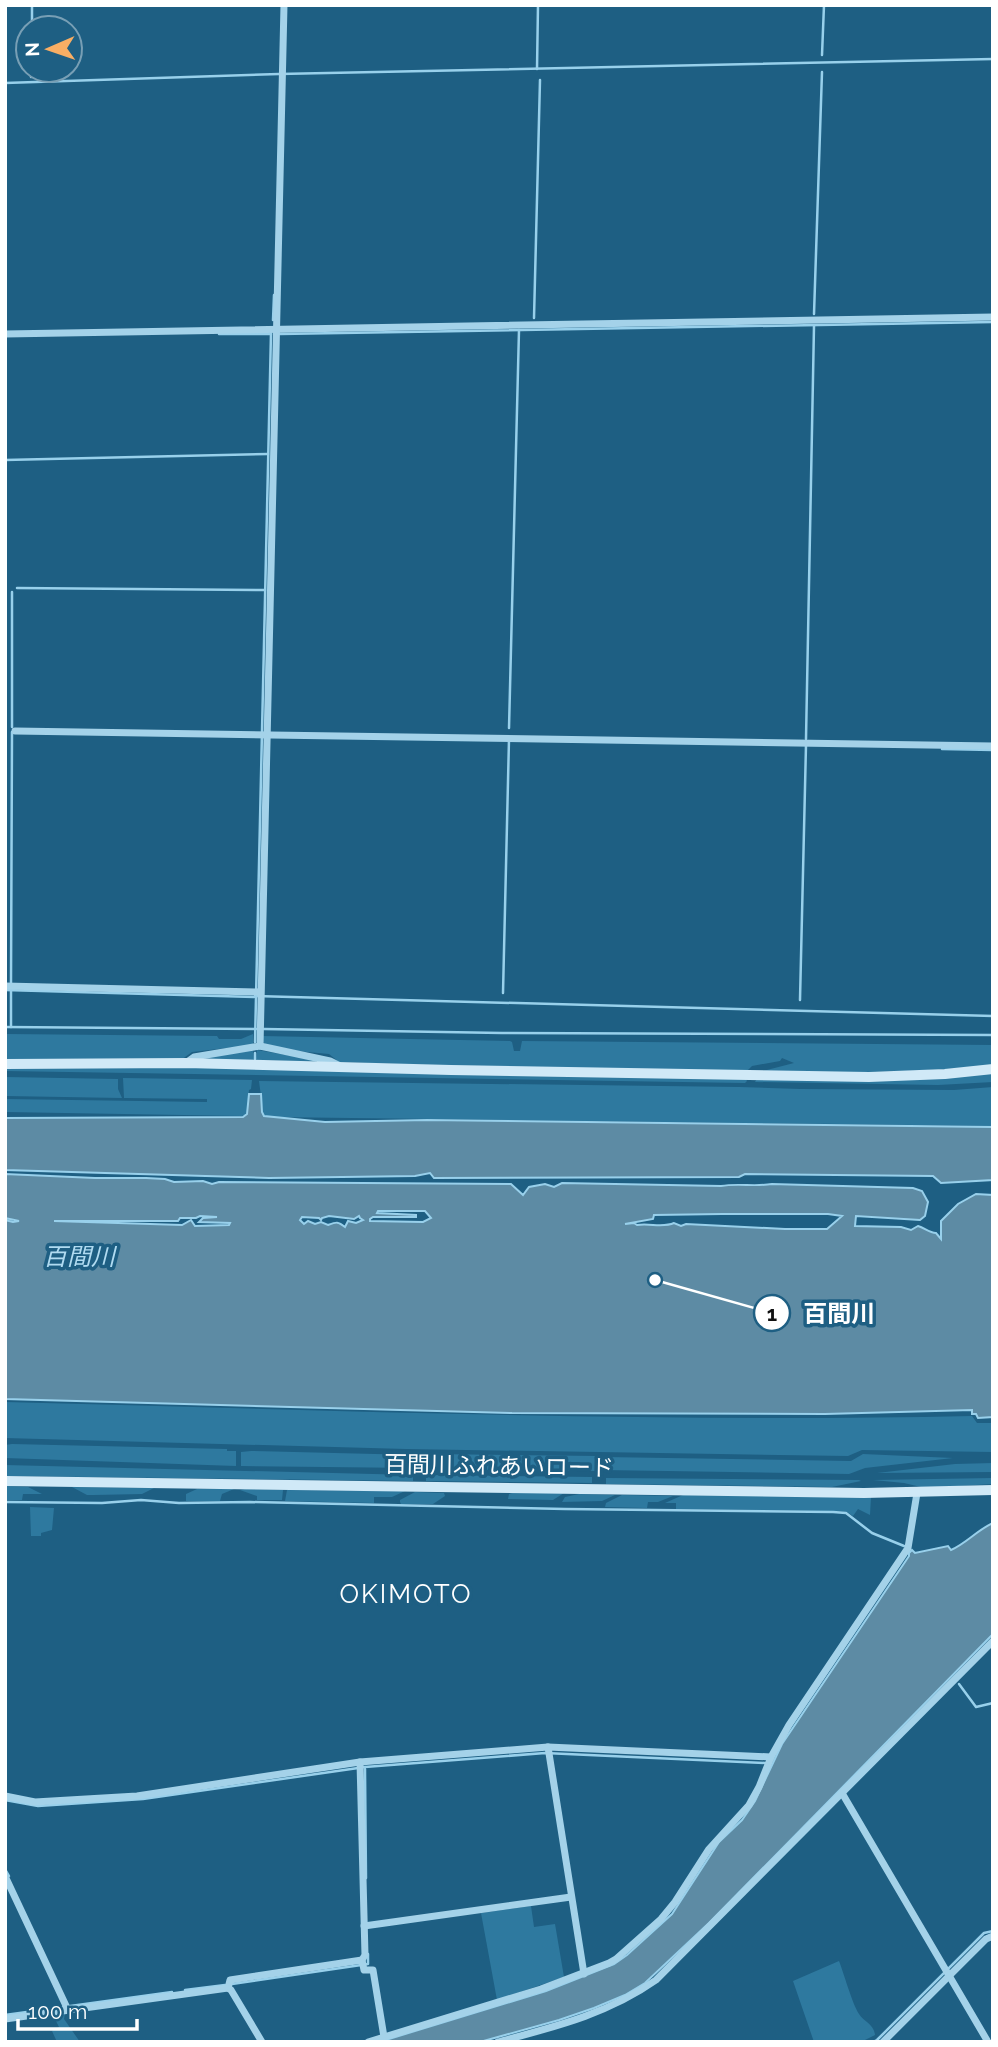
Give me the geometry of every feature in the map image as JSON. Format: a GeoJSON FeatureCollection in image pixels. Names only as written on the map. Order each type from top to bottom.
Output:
{"type":"FeatureCollection","features":[{"type":"Feature","properties":{"kind":"street"},"geometry":{"type":"LineString","coordinates":[[260,1046],[258,994],[263,734],[284,5]]}},
{"type":"Feature","properties":{"kind":"street"},"geometry":{"type":"LineString","coordinates":[[5,334],[993,317]]}},
{"type":"Feature","properties":{"kind":"street"},"geometry":{"type":"LineString","coordinates":[[5,729],[993,746]]}},
{"type":"Feature","properties":{"kind":"street"},"geometry":{"type":"LineString","coordinates":[[5,986],[258,994]]}},
{"type":"Feature","properties":{"kind":"street"},"geometry":{"type":"LineString","coordinates":[[186,1063],[194,1057],[260,1046],[330,1061],[338,1066]]}},
{"type":"Feature","properties":{"kind":"street"},"geometry":{"type":"LineString","coordinates":[[5,1064],[186,1063],[869,1077],[993,1069]]}},
{"type":"Feature","properties":{"kind":"street","name":"百間川ふれあいロード"},"geometry":{"type":"LineString","coordinates":[[5,1481],[917,1493],[993,1490]]}},
{"type":"Feature","properties":{"kind":"street"},"geometry":{"type":"LineString","coordinates":[[368,2042],[541,1989],[584,1973],[616,1959],[661,1919],[709,1849],[749,1805],[789,1725],[908,1548],[917,1493]]}},
{"type":"Feature","properties":{"kind":"street"},"geometry":{"type":"LineString","coordinates":[[498,2042],[562,2025],[597,2012],[629,1998],[656,1980],[993,1641]]}},
{"type":"Feature","properties":{"kind":"street"},"geometry":{"type":"LineString","coordinates":[[5,1796],[36,1802],[137,1796],[360,1766],[548,1751],[771,1757]]}},
{"type":"Feature","properties":{"kind":"street"},"geometry":{"type":"LineString","coordinates":[[548,1751],[584,1973]]}},
{"type":"Feature","properties":{"kind":"street"},"geometry":{"type":"LineString","coordinates":[[360,1766],[366,1926],[363,1963],[364,1970],[373,1970],[384,2037]]}},
{"type":"Feature","properties":{"kind":"street"},"geometry":{"type":"LineString","coordinates":[[842,1793],[988,2042]]}},
{"type":"Feature","properties":{"kind":"street"},"geometry":{"type":"LineString","coordinates":[[5,1876],[67,2008]]}},
{"type":"Feature","properties":{"kind":"street"},"geometry":{"type":"LineString","coordinates":[[366,1926],[571,1897]]}},
{"type":"Feature","properties":{"kind":"street"},"geometry":{"type":"LineString","coordinates":[[883,2042],[948,1972],[993,1936]]}},
{"type":"Feature","properties":{"kind":"street"},"geometry":{"type":"LineString","coordinates":[[228,1988],[230,1980],[363,1963]]}},
{"type":"Feature","properties":{"kind":"street"},"geometry":{"type":"LineString","coordinates":[[5,2019],[67,2008],[228,1988],[232,1990],[262,2042]]}},
{"type":"Feature","properties":{"kind":"shaded area"},"geometry":{"type":"Polygon","coordinates":[[[5,1034],[217,1036],[219,1039],[241,1039],[253,1034],[253,1045],[192,1052],[181,1060],[5,1060],[5,1034]]]}},
{"type":"Feature","properties":{"kind":"shaded area"},"geometry":{"type":"Polygon","coordinates":[[[262,1036],[510,1041],[514,1051],[520,1051],[522,1041],[993,1045],[993,1065],[905,1071],[759,1072],[794,1063],[782,1058],[780,1061],[752,1066],[748,1070],[579,1070],[339,1062],[329,1054],[266,1045],[262,1036]]]}},
{"type":"Feature","properties":{"kind":"shaded area"},"geometry":{"type":"Polygon","coordinates":[[[253,1050],[254,1060],[205,1060],[205,1058],[253,1050]]]}},
{"type":"Feature","properties":{"kind":"shaded area"},"geometry":{"type":"Polygon","coordinates":[[[257,1050],[316,1060],[316,1062],[256,1060],[257,1050]]]}},
{"type":"Feature","properties":{"kind":"shaded area"},"geometry":{"type":"Polygon","coordinates":[[[184,1067],[747,1081],[5,1071],[5,1068],[184,1067]]]}},
{"type":"Feature","properties":{"kind":"shaded area"},"geometry":{"type":"Polygon","coordinates":[[[993,1073],[993,1082],[938,1085],[755,1082],[756,1080],[993,1073]]]}},
{"type":"Feature","properties":{"kind":"shaded area"},"geometry":{"type":"Polygon","coordinates":[[[5,1077],[118,1079],[122,1098],[5,1096],[5,1077]]]}},
{"type":"Feature","properties":{"kind":"shaded area"},"geometry":{"type":"Polygon","coordinates":[[[123,1078],[252,1080],[247,1111],[242,1116],[5,1112],[5,1099],[207,1102],[207,1099],[124,1098],[123,1078]]]}},
{"type":"Feature","properties":{"kind":"shaded area"},"geometry":{"type":"Polygon","coordinates":[[[259,1081],[800,1089],[954,1090],[993,1087],[993,1126],[271,1117],[263,1112],[259,1081]]]}},
{"type":"Feature","properties":{"kind":"shaded area"},"geometry":{"type":"Polygon","coordinates":[[[5,1402],[609,1417],[972,1416],[977,1423],[993,1423],[993,1452],[862,1450],[848,1456],[406,1449],[5,1438],[5,1402]]]}},
{"type":"Feature","properties":{"kind":"shaded area"},"geometry":{"type":"Polygon","coordinates":[[[5,1445],[227,1449],[236,1451],[236,1466],[5,1458],[5,1445]]]}},
{"type":"Feature","properties":{"kind":"shaded area"},"geometry":{"type":"Polygon","coordinates":[[[241,1452],[416,1455],[417,1468],[241,1466],[241,1452]]]}},
{"type":"Feature","properties":{"kind":"shaded area"},"geometry":{"type":"Polygon","coordinates":[[[863,1454],[953,1458],[865,1468],[849,1474],[602,1470],[603,1457],[851,1461],[863,1454]]]}},
{"type":"Feature","properties":{"kind":"shaded area"},"geometry":{"type":"Polygon","coordinates":[[[422,1456],[598,1456],[597,1471],[423,1469],[422,1456]]]}},
{"type":"Feature","properties":{"kind":"shaded area"},"geometry":{"type":"Polygon","coordinates":[[[993,1463],[993,1472],[877,1473],[955,1464],[993,1463]]]}},
{"type":"Feature","properties":{"kind":"shaded area"},"geometry":{"type":"Polygon","coordinates":[[[5,1465],[413,1475],[413,1481],[5,1476],[5,1465]]]}},
{"type":"Feature","properties":{"kind":"shaded area"},"geometry":{"type":"Polygon","coordinates":[[[426,1475],[592,1477],[592,1483],[426,1481],[426,1475]]]}},
{"type":"Feature","properties":{"kind":"shaded area"},"geometry":{"type":"Polygon","coordinates":[[[606,1478],[861,1481],[832,1487],[606,1484],[606,1478]]]}},
{"type":"Feature","properties":{"kind":"shaded area"},"geometry":{"type":"Polygon","coordinates":[[[993,1478],[993,1484],[925,1488],[873,1480],[993,1478]]]}},
{"type":"Feature","properties":{"kind":"shaded area"},"geometry":{"type":"Polygon","coordinates":[[[5,1486],[28,1487],[42,1494],[23,1494],[22,1500],[5,1500],[5,1486]]]}},
{"type":"Feature","properties":{"kind":"shaded area"},"geometry":{"type":"Polygon","coordinates":[[[72,1487],[154,1488],[142,1494],[87,1495],[72,1487]]]}},
{"type":"Feature","properties":{"kind":"shaded area"},"geometry":{"type":"Polygon","coordinates":[[[197,1489],[234,1489],[222,1494],[220,1501],[186,1501],[186,1494],[197,1489]]]}},
{"type":"Feature","properties":{"kind":"shaded area"},"geometry":{"type":"Polygon","coordinates":[[[240,1490],[283,1490],[282,1500],[257,1500],[257,1496],[240,1490]]]}},
{"type":"Feature","properties":{"kind":"shaded area"},"geometry":{"type":"Polygon","coordinates":[[[287,1490],[405,1491],[392,1497],[374,1497],[374,1503],[285,1501],[287,1490]]]}},
{"type":"Feature","properties":{"kind":"shaded area"},"geometry":{"type":"Polygon","coordinates":[[[415,1492],[444,1493],[445,1496],[433,1504],[401,1504],[400,1500],[415,1492]]]}},
{"type":"Feature","properties":{"kind":"shaded area"},"geometry":{"type":"Polygon","coordinates":[[[512,1493],[564,1493],[553,1500],[508,1499],[512,1493]]]}},
{"type":"Feature","properties":{"kind":"shaded area"},"geometry":{"type":"Polygon","coordinates":[[[579,1494],[615,1495],[602,1501],[562,1502],[565,1497],[579,1494]]]}},
{"type":"Feature","properties":{"kind":"shaded area"},"geometry":{"type":"Polygon","coordinates":[[[622,1495],[673,1496],[658,1502],[648,1502],[647,1508],[605,1507],[606,1503],[622,1495]]]}},
{"type":"Feature","properties":{"kind":"shaded area"},"geometry":{"type":"Polygon","coordinates":[[[683,1495],[871,1497],[870,1515],[858,1509],[853,1516],[847,1512],[834,1511],[676,1509],[676,1503],[665,1503],[683,1495]]]}},
{"type":"Feature","properties":{"kind":"shaded area"},"geometry":{"type":"Polygon","coordinates":[[[30,1507],[54,1508],[52,1530],[41,1533],[41,1536],[31,1536],[30,1507]]]}},
{"type":"Feature","properties":{"kind":"shaded area"},"geometry":{"type":"Polygon","coordinates":[[[531,1906],[534,1927],[555,1924],[564,1977],[497,2000],[481,1913],[531,1906]]]}},
{"type":"Feature","properties":{"kind":"shaded area"},"geometry":{"type":"Polygon","coordinates":[[[839,1961],[856,2009],[873,2028],[875,2035],[861,2042],[814,2042],[793,1981],[839,1961]]]}},
{"type":"Feature","properties":{"kind":"shaded area"},"geometry":{"type":"Polygon","coordinates":[[[65,2013],[64,2019],[80,2042],[57,2042],[52,2031],[59,2027],[53,2015],[65,2013]]]}},
{"type":"Feature","properties":{"kind":"water"},"geometry":{"type":"Polygon","coordinates":[[[249,1094],[261,1094],[264,1116],[325,1122],[427,1120],[993,1127],[993,1180],[941,1183],[933,1176],[745,1174],[739,1177],[434,1178],[430,1173],[415,1176],[269,1178],[5,1170],[5,1118],[243,1117],[247,1114],[249,1094]]]}},
{"type":"Feature","properties":{"kind":"water"},"geometry":{"type":"Polygon","coordinates":[[[5,1174],[146,1178],[174,1182],[203,1181],[212,1184],[511,1184],[523,1195],[529,1187],[545,1184],[554,1187],[562,1183],[913,1188],[922,1191],[928,1202],[925,1216],[920,1220],[856,1216],[855,1226],[901,1227],[911,1230],[918,1226],[936,1233],[941,1239],[941,1221],[958,1204],[976,1194],[993,1195],[993,1417],[978,1418],[976,1414],[972,1414],[972,1410],[825,1414],[512,1413],[5,1399],[5,1220],[19,1221],[5,1218],[5,1174]],[[425,1211],[377,1213],[416,1217],[373,1217],[370,1221],[423,1222],[431,1218],[425,1211]],[[828,1214],[654,1215],[653,1219],[625,1224],[674,1223],[681,1226],[686,1224],[827,1229],[842,1216],[828,1214]],[[329,1216],[302,1217],[300,1220],[304,1224],[308,1221],[328,1225],[337,1223],[345,1227],[348,1221],[356,1223],[363,1220],[359,1216],[354,1219],[329,1216]],[[217,1217],[180,1218],[178,1221],[54,1221],[182,1225],[191,1220],[195,1226],[230,1223],[199,1222],[203,1218],[217,1217]]]}},
{"type":"Feature","properties":{"kind":"water"},"geometry":{"type":"Polygon","coordinates":[[[993,1523],[993,1634],[709,1923],[645,1983],[594,2008],[480,2042],[379,2042],[546,1991],[614,1964],[627,1955],[672,1914],[719,1842],[742,1820],[755,1801],[782,1744],[909,1553],[912,1550],[915,1553],[948,1546],[951,1550],[993,1523]]]}},
{"type":"Feature","properties":{"kind":"waterway"},"geometry":{"type":"LineString","coordinates":[[32,5],[32,14]]}},
{"type":"Feature","properties":{"kind":"waterway"},"geometry":{"type":"LineString","coordinates":[[537,69],[538,5]]}},
{"type":"Feature","properties":{"kind":"waterway"},"geometry":{"type":"LineString","coordinates":[[822,55],[824,5]]}},
{"type":"Feature","properties":{"kind":"waterway"},"geometry":{"type":"LineString","coordinates":[[5,83],[279,74],[993,59]]}},
{"type":"Feature","properties":{"kind":"waterway"},"geometry":{"type":"LineString","coordinates":[[814,314],[822,72]]}},
{"type":"Feature","properties":{"kind":"waterway"},"geometry":{"type":"LineString","coordinates":[[534,318],[540,80]]}},
{"type":"Feature","properties":{"kind":"waterway"},"geometry":{"type":"LineString","coordinates":[[273,320],[274,295]]}},
{"type":"Feature","properties":{"kind":"waterway"},"geometry":{"type":"LineString","coordinates":[[280,334],[993,322]]}},
{"type":"Feature","properties":{"kind":"waterway"},"geometry":{"type":"LineString","coordinates":[[806,739],[814,326]]}},
{"type":"Feature","properties":{"kind":"waterway"},"geometry":{"type":"LineString","coordinates":[[509,728],[519,330]]}},
{"type":"Feature","properties":{"kind":"waterway"},"geometry":{"type":"LineString","coordinates":[[255,1042],[271,333]]}},
{"type":"Feature","properties":{"kind":"waterway"},"geometry":{"type":"LineString","coordinates":[[219,334],[271,334]]}},
{"type":"Feature","properties":{"kind":"waterway"},"geometry":{"type":"LineString","coordinates":[[5,460],[268,454]]}},
{"type":"Feature","properties":{"kind":"waterway"},"geometry":{"type":"LineString","coordinates":[[17,588],[265,590]]}},
{"type":"Feature","properties":{"kind":"waterway"},"geometry":{"type":"LineString","coordinates":[[12,592],[12,727]]}},
{"type":"Feature","properties":{"kind":"waterway"},"geometry":{"type":"LineString","coordinates":[[11,983],[12,732]]}},
{"type":"Feature","properties":{"kind":"waterway"},"geometry":{"type":"LineString","coordinates":[[503,993],[509,739]]}},
{"type":"Feature","properties":{"kind":"waterway"},"geometry":{"type":"LineString","coordinates":[[800,1000],[806,745]]}},
{"type":"Feature","properties":{"kind":"waterway"},"geometry":{"type":"LineString","coordinates":[[942,749],[993,750]]}},
{"type":"Feature","properties":{"kind":"waterway"},"geometry":{"type":"LineString","coordinates":[[11,989],[11,1027]]}},
{"type":"Feature","properties":{"kind":"waterway"},"geometry":{"type":"LineString","coordinates":[[5,990],[254,997]]}},
{"type":"Feature","properties":{"kind":"waterway"},"geometry":{"type":"LineString","coordinates":[[255,996],[993,1016]]}},
{"type":"Feature","properties":{"kind":"waterway"},"geometry":{"type":"LineString","coordinates":[[5,1027],[256,1029]]}},
{"type":"Feature","properties":{"kind":"waterway"},"geometry":{"type":"LineString","coordinates":[[264,1029],[993,1035]]}},
{"type":"Feature","properties":{"kind":"waterway"},"geometry":{"type":"LineString","coordinates":[[255,1053],[255,1059]]}},
{"type":"Feature","properties":{"kind":"waterway"},"geometry":{"type":"LineString","coordinates":[[5,1502],[102,1503],[141,1500],[179,1503],[833,1512],[846,1513],[872,1533],[904,1546]]}},
{"type":"Feature","properties":{"kind":"waterway"},"geometry":{"type":"LineString","coordinates":[[959,1684],[976,1707],[993,1703]]}},
{"type":"Feature","properties":{"kind":"waterway"},"geometry":{"type":"LineString","coordinates":[[5,1800],[38,1806],[143,1799],[365,1767],[545,1753],[765,1763]]}},
{"type":"Feature","properties":{"kind":"waterway"},"geometry":{"type":"LineString","coordinates":[[365,1769],[366,1878]]}},
{"type":"Feature","properties":{"kind":"waterway"},"geometry":{"type":"LineString","coordinates":[[5,1869],[9,1876]]}},
{"type":"Feature","properties":{"kind":"waterway"},"geometry":{"type":"LineString","coordinates":[[873,2042],[984,1933],[993,1931]]}},
{"type":"Feature","properties":{"kind":"waterway"},"geometry":{"type":"LineString","coordinates":[[232,1984],[368,1964],[368,1954]]}},
{"type":"Feature","properties":{"kind":"waterway"},"geometry":{"type":"LineString","coordinates":[[185,1990],[225,1985]]}},
{"type":"Feature","properties":{"kind":"waterway"},"geometry":{"type":"LineString","coordinates":[[5,2015],[172,1992]]}},
{"type":"Feature","properties":{"kind":"place","name":"百間川"},"geometry":{"type":"Point","coordinates":[655,1280]}},
{"type":"Feature","properties":{"kind":"district","name":"OKIMOTO"},"geometry":{"type":"Point","coordinates":[406,1594]}}]}
